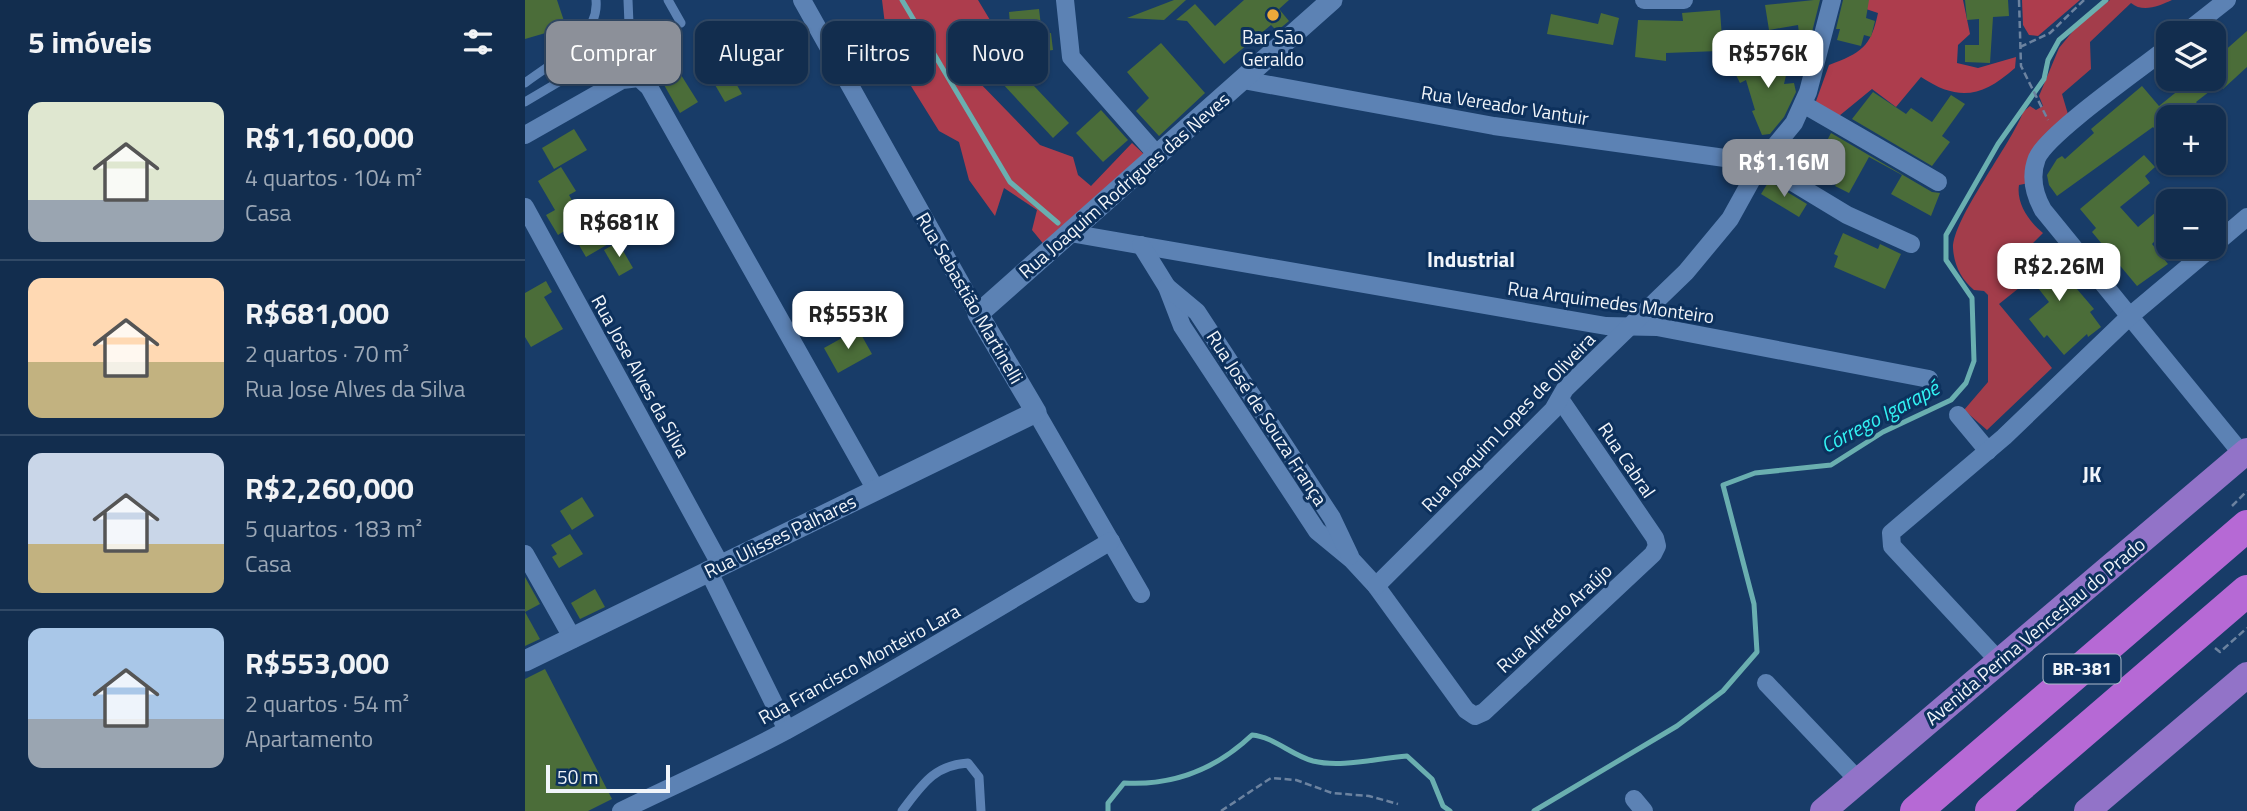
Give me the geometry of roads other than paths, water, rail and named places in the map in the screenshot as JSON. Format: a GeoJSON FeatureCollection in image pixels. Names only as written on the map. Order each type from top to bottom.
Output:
{"type":"FeatureCollection","features":[{"type":"Feature","properties":{"kind":"highway","name":"BR-381"},"geometry":{"type":"LineString","coordinates":[[1916,811],[2247,526]]}},
{"type":"Feature","properties":{"kind":"highway","name":"BR-381"},"geometry":{"type":"LineString","coordinates":[[1991,811],[2247,591]]}},
{"type":"Feature","properties":{"kind":"main road","name":"Avenida Perina Venceslau do Prado"},"geometry":{"type":"LineString","coordinates":[[1823,811],[2245,453]]}},
{"type":"Feature","properties":{"kind":"main road"},"geometry":{"type":"LineString","coordinates":[[2087,811],[2247,675]]}},
{"type":"Feature","properties":{"kind":"street","name":"Rua Sebastião Martinelli"},"geometry":{"type":"LineString","coordinates":[[802,0],[978,314],[1141,594]]}},
{"type":"Feature","properties":{"kind":"street"},"geometry":{"type":"LineString","coordinates":[[1065,0],[1071,57],[1158,156]]}},
{"type":"Feature","properties":{"kind":"street","name":"Rua Joaquim Rodrigues das Neves"},"geometry":{"type":"LineString","coordinates":[[978,314],[1332,0]]}},
{"type":"Feature","properties":{"kind":"street"},"geometry":{"type":"LineString","coordinates":[[1644,0],[1684,0]]}},
{"type":"Feature","properties":{"kind":"street","name":"Rua Joaquim Lopes de Oliveira"},"geometry":{"type":"LineString","coordinates":[[1376,586],[1553,410],[1565,389],[1715,240],[1730,219],[1761,163],[1794,123],[1803,104],[1832,0]]}},
{"type":"Feature","properties":{"kind":"street"},"geometry":{"type":"LineString","coordinates":[[2200,21],[2227,0]]}},
{"type":"Feature","properties":{"kind":"street"},"geometry":{"type":"LineString","coordinates":[[2156,56],[2042,149],[2034,172],[2035,191],[2043,209],[2245,453]]}},
{"type":"Feature","properties":{"kind":"street"},"geometry":{"type":"LineString","coordinates":[[525,135],[622,80],[639,78],[649,87],[876,490]]}},
{"type":"Feature","properties":{"kind":"street","name":"Rua Vereador Vantuir"},"geometry":{"type":"LineString","coordinates":[[1243,80],[1494,126],[1761,163]]}},
{"type":"Feature","properties":{"kind":"street"},"geometry":{"type":"LineString","coordinates":[[1803,104],[1938,182]]}},
{"type":"Feature","properties":{"kind":"street"},"geometry":{"type":"LineString","coordinates":[[1761,163],[1847,215],[1911,244]]}},
{"type":"Feature","properties":{"kind":"street","name":"Rua Jose Alves da Silva"},"geometry":{"type":"LineString","coordinates":[[525,207],[714,567],[787,730]]}},
{"type":"Feature","properties":{"kind":"street"},"geometry":{"type":"LineString","coordinates":[[2226,235],[2247,217]]}},
{"type":"Feature","properties":{"kind":"street","name":"Rua Arquimedes Monteiro"},"geometry":{"type":"LineString","coordinates":[[1070,233],[1606,326],[1657,327],[1929,379]]}},
{"type":"Feature","properties":{"kind":"street","name":"Rua José de Souza França"},"geometry":{"type":"LineString","coordinates":[[1141,245],[1167,287],[1198,312],[1332,518],[1351,559],[1376,586],[1466,710],[1475,716]]}},
{"type":"Feature","properties":{"kind":"street"},"geometry":{"type":"LineString","coordinates":[[1999,661],[1892,546],[1889,537],[1894,529],[1988,451],[2130,316],[2198,259]]}},
{"type":"Feature","properties":{"kind":"street","name":"Rua Cabral"},"geometry":{"type":"LineString","coordinates":[[1560,399],[1655,538],[1657,546]]}},
{"type":"Feature","properties":{"kind":"street","name":"Rua Ulisses Palhares"},"geometry":{"type":"LineString","coordinates":[[525,660],[1036,412]]}},
{"type":"Feature","properties":{"kind":"street"},"geometry":{"type":"LineString","coordinates":[[1958,415],[1988,451]]}},
{"type":"Feature","properties":{"kind":"street","name":"Rua Francisco Monteiro Lara"},"geometry":{"type":"LineString","coordinates":[[621,811],[787,730],[901,663],[969,627],[1111,541]]}},
{"type":"Feature","properties":{"kind":"street","name":"Rua Alfredo Araújo"},"geometry":{"type":"LineString","coordinates":[[1475,716],[1485,712],[1653,554],[1657,546]]}},
{"type":"Feature","properties":{"kind":"street"},"geometry":{"type":"LineString","coordinates":[[525,554],[573,639]]}},
{"type":"Feature","properties":{"kind":"street"},"geometry":{"type":"LineString","coordinates":[[1766,683],[1859,781]]}},
{"type":"Feature","properties":{"kind":"lane"},"geometry":{"type":"LineString","coordinates":[[525,83],[585,37],[597,9],[596,0]]}},
{"type":"Feature","properties":{"kind":"lane"},"geometry":{"type":"LineString","coordinates":[[525,102],[611,51],[629,24],[628,0]]}},
{"type":"Feature","properties":{"kind":"lane"},"geometry":{"type":"LineString","coordinates":[[668,0],[680,21]]}},
{"type":"Feature","properties":{"kind":"lane"},"geometry":{"type":"LineString","coordinates":[[902,811],[924,782],[947,764],[968,764],[979,777],[981,811]]}},
{"type":"Feature","properties":{"kind":"waterway"},"geometry":{"type":"LineString","coordinates":[[902,0],[1010,182],[1058,223]]}},
{"type":"Feature","properties":{"kind":"waterway","name":"Córrego Igarapé"},"geometry":{"type":"LineString","coordinates":[[1534,811],[1677,726],[1723,691],[1757,652],[1754,604],[1723,485],[1755,473],[1831,465],[1883,432],[1951,400],[1966,383],[1974,361],[1972,298],[1946,260],[1946,235],[1998,144],[2044,79],[2048,60],[2059,40],[2106,0]]}},
{"type":"Feature","properties":{"kind":"waterway","name":"Córrego Igarapé"},"geometry":{"type":"LineString","coordinates":[[1108,811],[1108,803],[1124,783],[1160,782],[1193,773],[1224,757],[1252,735],[1268,739],[1305,758],[1324,763],[1407,756],[1432,779],[1443,806],[1450,811]]}},
{"type":"Feature","properties":{"kind":"place","name":"Bar São Geraldo"},"geometry":{"type":"Point","coordinates":[1273,15]}},
{"type":"Feature","properties":{"kind":"district","name":"Industrial"},"geometry":{"type":"Point","coordinates":[1471,260]}},
{"type":"Feature","properties":{"kind":"district","name":"JK"},"geometry":{"type":"Point","coordinates":[2092,475]}}]}
